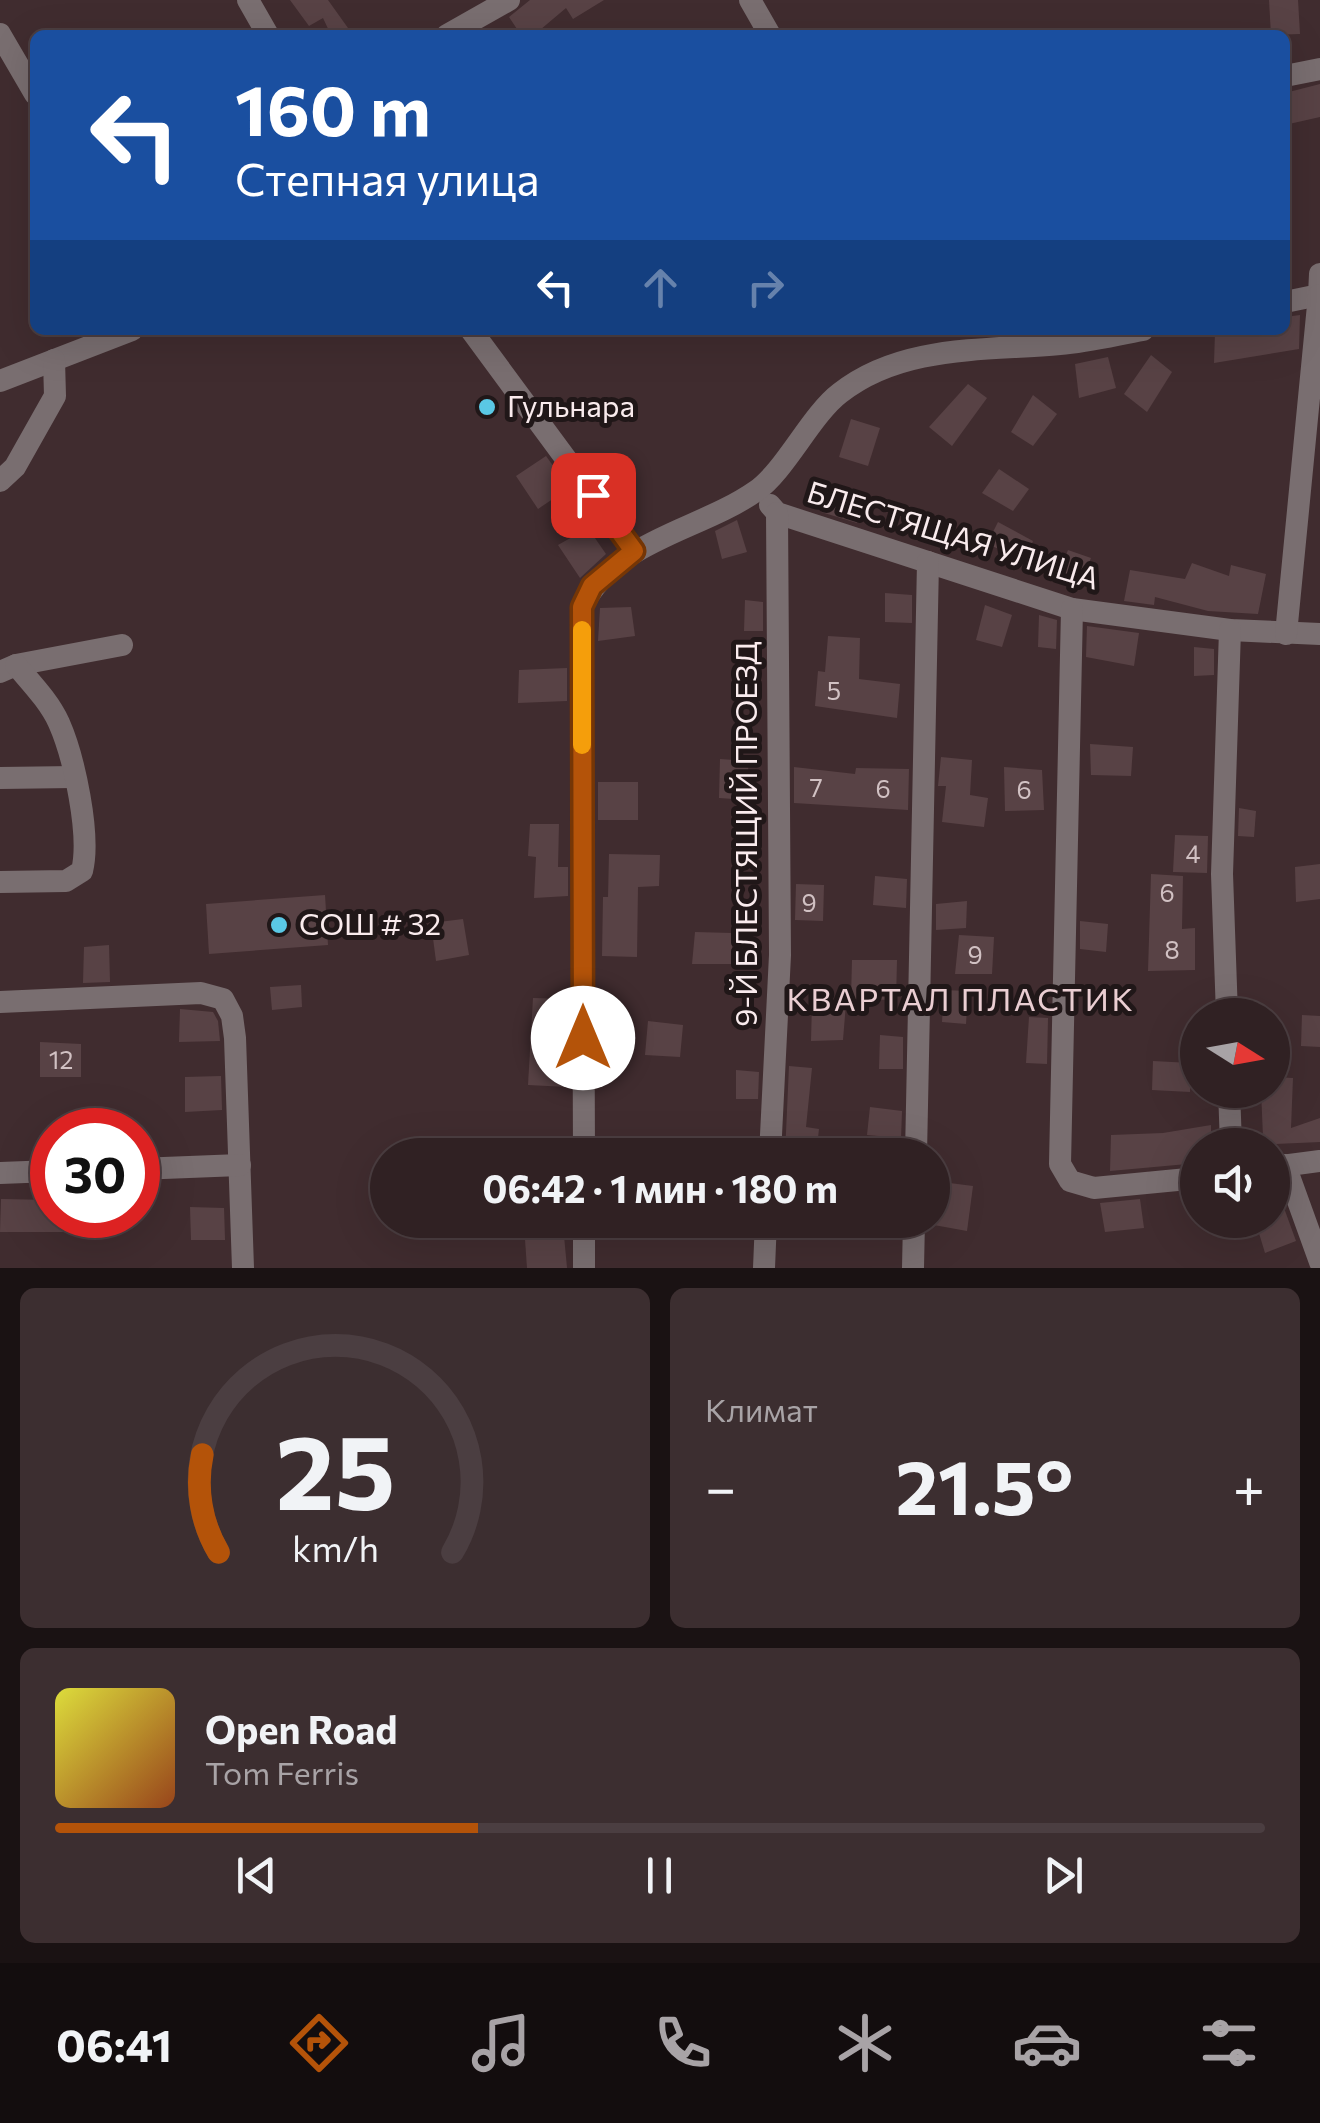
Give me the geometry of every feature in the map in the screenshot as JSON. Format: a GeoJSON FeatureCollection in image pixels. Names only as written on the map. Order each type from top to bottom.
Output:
{"type":"FeatureCollection","features":[{"type":"Feature","properties":{"kind":"street"},"geometry":{"type":"LineString","coordinates":[[248,0],[265,30]]}},
{"type":"Feature","properties":{"kind":"street"},"geometry":{"type":"LineString","coordinates":[[456,30],[508,0]]}},
{"type":"Feature","properties":{"kind":"street"},"geometry":{"type":"LineString","coordinates":[[750,0],[767,30]]}},
{"type":"Feature","properties":{"kind":"street"},"geometry":{"type":"LineString","coordinates":[[0,34],[30,85]]}},
{"type":"Feature","properties":{"kind":"street"},"geometry":{"type":"LineString","coordinates":[[1290,75],[1320,69]]}},
{"type":"Feature","properties":{"kind":"street"},"geometry":{"type":"LineString","coordinates":[[1286,634],[1320,274]]}},
{"type":"Feature","properties":{"kind":"street"},"geometry":{"type":"LineString","coordinates":[[1290,301],[1319,295]]}},
{"type":"Feature","properties":{"kind":"street"},"geometry":{"type":"LineString","coordinates":[[0,380],[119,335]]}},
{"type":"Feature","properties":{"kind":"street"},"geometry":{"type":"LineString","coordinates":[[474,335],[634,551]]}},
{"type":"Feature","properties":{"kind":"street"},"geometry":{"type":"LineString","coordinates":[[584,1138],[582,607],[592,586],[634,551],[758,490],[838,394],[902,361],[945,352],[1063,344],[1114,335]]}},
{"type":"Feature","properties":{"kind":"street"},"geometry":{"type":"LineString","coordinates":[[0,481],[15,467],[55,396],[54,360]]}},
{"type":"Feature","properties":{"kind":"street","name":"БЛЕСТЯЩАЯ УЛИЦА"},"geometry":{"type":"LineString","coordinates":[[758,490],[777,513],[1072,609],[1230,630],[1320,634]]}},
{"type":"Feature","properties":{"kind":"street","name":"9-Й БЛЕСТЯЩИЙ ПРОЕЗД"},"geometry":{"type":"LineString","coordinates":[[771,1138],[780,955],[777,513]]}},
{"type":"Feature","properties":{"kind":"street"},"geometry":{"type":"LineString","coordinates":[[916,1138],[928,562]]}},
{"type":"Feature","properties":{"kind":"street"},"geometry":{"type":"LineString","coordinates":[[1072,609],[1060,1164],[1070,1181],[1094,1188],[1180,1180]]}},
{"type":"Feature","properties":{"kind":"street"},"geometry":{"type":"LineString","coordinates":[[1226,998],[1222,874],[1230,630]]}},
{"type":"Feature","properties":{"kind":"street"},"geometry":{"type":"LineString","coordinates":[[8,668],[122,645]]}},
{"type":"Feature","properties":{"kind":"street"},"geometry":{"type":"LineString","coordinates":[[0,882],[66,881],[82,871],[86,855],[74,777],[59,722],[8,668]]}},
{"type":"Feature","properties":{"kind":"street"},"geometry":{"type":"LineString","coordinates":[[0,778],[74,777]]}},
{"type":"Feature","properties":{"kind":"street"},"geometry":{"type":"LineString","coordinates":[[0,1002],[200,993],[223,999],[232,1016],[234,1038],[243,1268]]}},
{"type":"Feature","properties":{"kind":"street"},"geometry":{"type":"LineString","coordinates":[[1290,1164],[1320,1160]]}},
{"type":"Feature","properties":{"kind":"street"},"geometry":{"type":"LineString","coordinates":[[160,1167],[240,1165]]}},
{"type":"Feature","properties":{"kind":"street"},"geometry":{"type":"LineString","coordinates":[[0,1173],[30,1172]]}},
{"type":"Feature","properties":{"kind":"street"},"geometry":{"type":"LineString","coordinates":[[1290,1192],[1320,1262]]}},
{"type":"Feature","properties":{"kind":"street"},"geometry":{"type":"LineString","coordinates":[[584,1238],[584,1268]]}},
{"type":"Feature","properties":{"kind":"street"},"geometry":{"type":"LineString","coordinates":[[764,1268],[765,1238]]}},
{"type":"Feature","properties":{"kind":"street"},"geometry":{"type":"LineString","coordinates":[[913,1268],[914,1238]]}},
{"type":"Feature","properties":{"kind":"building"},"geometry":{"type":"Polygon","coordinates":[[[290,0],[328,0],[349,30],[329,30],[323,18],[309,26],[290,0]]]}},
{"type":"Feature","properties":{"kind":"building"},"geometry":{"type":"Polygon","coordinates":[[[530,0],[604,0],[573,19],[566,8],[540,30],[518,30],[509,17],[530,0]]]}},
{"type":"Feature","properties":{"kind":"building"},"geometry":{"type":"Polygon","coordinates":[[[1269,0],[1298,0],[1300,34],[1271,30],[1269,0]]]}},
{"type":"Feature","properties":{"kind":"building"},"geometry":{"type":"Polygon","coordinates":[[[1320,84],[1320,117],[1290,124],[1290,92],[1320,84]]]}},
{"type":"Feature","properties":{"kind":"building"},"geometry":{"type":"Polygon","coordinates":[[[1300,315],[1299,349],[1214,363],[1215,335],[1290,335],[1290,316],[1300,315]]]}},
{"type":"Feature","properties":{"kind":"building"},"geometry":{"type":"Polygon","coordinates":[[[1151,355],[1172,372],[1147,412],[1124,394],[1151,355]]]}},
{"type":"Feature","properties":{"kind":"building"},"geometry":{"type":"Polygon","coordinates":[[[1108,357],[1116,388],[1079,398],[1075,364],[1108,357]]]}},
{"type":"Feature","properties":{"kind":"building"},"geometry":{"type":"Polygon","coordinates":[[[968,384],[987,398],[952,446],[929,427],[968,384]]]}},
{"type":"Feature","properties":{"kind":"building"},"geometry":{"type":"Polygon","coordinates":[[[1033,395],[1057,414],[1033,446],[1011,432],[1033,395]]]}},
{"type":"Feature","properties":{"kind":"building"},"geometry":{"type":"Polygon","coordinates":[[[851,419],[880,428],[868,466],[839,457],[851,419]]]}},
{"type":"Feature","properties":{"kind":"building"},"geometry":{"type":"Polygon","coordinates":[[[546,456],[569,488],[538,509],[516,476],[546,456]]]}},
{"type":"Feature","properties":{"kind":"building"},"geometry":{"type":"Polygon","coordinates":[[[999,469],[1029,489],[1013,511],[982,493],[999,469]]]}},
{"type":"Feature","properties":{"kind":"building"},"geometry":{"type":"Polygon","coordinates":[[[835,486],[866,499],[857,523],[821,512],[835,486]]]}},
{"type":"Feature","properties":{"kind":"building"},"geometry":{"type":"Polygon","coordinates":[[[737,520],[747,552],[722,559],[715,531],[737,520]]]}},
{"type":"Feature","properties":{"kind":"building"},"geometry":{"type":"Polygon","coordinates":[[[998,522],[1033,541],[1025,560],[987,544],[998,522]]]}},
{"type":"Feature","properties":{"kind":"building"},"geometry":{"type":"Polygon","coordinates":[[[588,528],[606,554],[580,578],[558,545],[588,528]]]}},
{"type":"Feature","properties":{"kind":"building"},"geometry":{"type":"Polygon","coordinates":[[[1068,550],[1091,558],[1078,589],[1056,579],[1068,550]]]}},
{"type":"Feature","properties":{"kind":"building"},"geometry":{"type":"Polygon","coordinates":[[[1192,563],[1229,576],[1231,565],[1266,574],[1258,614],[1208,611],[1155,597],[1154,605],[1124,601],[1130,570],[1185,579],[1192,563]]]}},
{"type":"Feature","properties":{"kind":"building"},"geometry":{"type":"Polygon","coordinates":[[[885,593],[912,595],[912,623],[885,622],[885,593]]]}},
{"type":"Feature","properties":{"kind":"building"},"geometry":{"type":"Polygon","coordinates":[[[745,600],[763,602],[763,631],[744,631],[745,600]]]}},
{"type":"Feature","properties":{"kind":"building"},"geometry":{"type":"Polygon","coordinates":[[[985,605],[1012,615],[1002,647],[976,640],[985,605]]]}},
{"type":"Feature","properties":{"kind":"building"},"geometry":{"type":"Polygon","coordinates":[[[631,607],[635,636],[598,641],[600,608],[631,607]]]}},
{"type":"Feature","properties":{"kind":"building"},"geometry":{"type":"Polygon","coordinates":[[[1039,615],[1057,620],[1056,649],[1038,647],[1039,615]]]}},
{"type":"Feature","properties":{"kind":"building"},"geometry":{"type":"Polygon","coordinates":[[[1087,626],[1139,633],[1134,666],[1086,657],[1087,626]]]}},
{"type":"Feature","properties":{"kind":"building"},"geometry":{"type":"Polygon","coordinates":[[[828,636],[860,638],[859,679],[900,684],[897,718],[815,706],[818,671],[825,672],[828,636]]]}},
{"type":"Feature","properties":{"kind":"building"},"geometry":{"type":"Polygon","coordinates":[[[1194,647],[1214,649],[1214,675],[1194,676],[1194,647]]]}},
{"type":"Feature","properties":{"kind":"building"},"geometry":{"type":"Polygon","coordinates":[[[567,668],[567,701],[518,703],[519,670],[567,668]]]}},
{"type":"Feature","properties":{"kind":"building"},"geometry":{"type":"Polygon","coordinates":[[[1090,744],[1133,747],[1131,776],[1091,775],[1090,744]]]}},
{"type":"Feature","properties":{"kind":"building"},"geometry":{"type":"Polygon","coordinates":[[[941,757],[972,760],[970,795],[988,798],[984,827],[942,822],[946,786],[938,786],[941,757]]]}},
{"type":"Feature","properties":{"kind":"building"},"geometry":{"type":"Polygon","coordinates":[[[720,759],[748,761],[749,800],[719,798],[720,759]]]}},
{"type":"Feature","properties":{"kind":"building"},"geometry":{"type":"Polygon","coordinates":[[[794,767],[855,774],[856,768],[909,769],[908,810],[794,803],[794,767]]]}},
{"type":"Feature","properties":{"kind":"building"},"geometry":{"type":"Polygon","coordinates":[[[1004,767],[1042,770],[1044,810],[1005,811],[1004,767]]]}},
{"type":"Feature","properties":{"kind":"building"},"geometry":{"type":"Polygon","coordinates":[[[598,782],[638,782],[638,820],[598,820],[598,782]]]}},
{"type":"Feature","properties":{"kind":"building"},"geometry":{"type":"Polygon","coordinates":[[[1239,808],[1256,811],[1254,837],[1238,836],[1239,808]]]}},
{"type":"Feature","properties":{"kind":"building"},"geometry":{"type":"Polygon","coordinates":[[[530,824],[559,824],[558,867],[568,867],[568,896],[534,898],[536,857],[528,856],[530,824]]]}},
{"type":"Feature","properties":{"kind":"building"},"geometry":{"type":"Polygon","coordinates":[[[1175,835],[1208,836],[1207,873],[1173,872],[1175,835]]]}},
{"type":"Feature","properties":{"kind":"building"},"geometry":{"type":"Polygon","coordinates":[[[609,854],[660,855],[659,886],[638,887],[637,957],[602,956],[603,897],[608,897],[609,854]]]}},
{"type":"Feature","properties":{"kind":"building"},"geometry":{"type":"Polygon","coordinates":[[[1320,864],[1320,899],[1296,902],[1295,867],[1320,864]]]}},
{"type":"Feature","properties":{"kind":"building"},"geometry":{"type":"Polygon","coordinates":[[[1151,874],[1183,876],[1182,929],[1195,928],[1195,970],[1148,971],[1151,874]]]}},
{"type":"Feature","properties":{"kind":"building"},"geometry":{"type":"Polygon","coordinates":[[[875,876],[907,879],[906,908],[873,905],[875,876]]]}},
{"type":"Feature","properties":{"kind":"building"},"geometry":{"type":"Polygon","coordinates":[[[796,884],[824,885],[823,921],[795,920],[796,884]]]}},
{"type":"Feature","properties":{"kind":"building"},"geometry":{"type":"Polygon","coordinates":[[[325,895],[328,945],[209,954],[206,904],[325,895]]]}},
{"type":"Feature","properties":{"kind":"building"},"geometry":{"type":"Polygon","coordinates":[[[967,901],[966,928],[936,930],[936,904],[967,901]]]}},
{"type":"Feature","properties":{"kind":"building"},"geometry":{"type":"Polygon","coordinates":[[[463,919],[469,955],[436,961],[431,923],[463,919]]]}},
{"type":"Feature","properties":{"kind":"building"},"geometry":{"type":"Polygon","coordinates":[[[1080,921],[1108,924],[1106,952],[1080,949],[1080,921]]]}},
{"type":"Feature","properties":{"kind":"building"},"geometry":{"type":"Polygon","coordinates":[[[695,932],[732,933],[732,964],[692,964],[695,932]]]}},
{"type":"Feature","properties":{"kind":"building"},"geometry":{"type":"Polygon","coordinates":[[[959,935],[994,937],[992,974],[955,974],[959,935]]]}},
{"type":"Feature","properties":{"kind":"building"},"geometry":{"type":"Polygon","coordinates":[[[109,945],[110,982],[83,983],[84,947],[109,945]]]}},
{"type":"Feature","properties":{"kind":"building"},"geometry":{"type":"Polygon","coordinates":[[[852,960],[897,960],[896,1000],[851,999],[852,960]]]}},
{"type":"Feature","properties":{"kind":"building"},"geometry":{"type":"Polygon","coordinates":[[[301,985],[302,1007],[272,1010],[270,987],[301,985]]]}},
{"type":"Feature","properties":{"kind":"building"},"geometry":{"type":"Polygon","coordinates":[[[944,990],[968,991],[966,1024],[942,1022],[944,990]]]}},
{"type":"Feature","properties":{"kind":"building"},"geometry":{"type":"Polygon","coordinates":[[[533,998],[568,999],[567,1087],[528,1085],[533,998]]]}},
{"type":"Feature","properties":{"kind":"building"},"geometry":{"type":"Polygon","coordinates":[[[846,1003],[843,1040],[811,1041],[812,1004],[846,1003]]]}},
{"type":"Feature","properties":{"kind":"building"},"geometry":{"type":"Polygon","coordinates":[[[180,1009],[213,1012],[220,1041],[179,1042],[180,1009]]]}},
{"type":"Feature","properties":{"kind":"building"},"geometry":{"type":"Polygon","coordinates":[[[1302,1015],[1320,1016],[1320,1047],[1301,1046],[1302,1015]]]}},
{"type":"Feature","properties":{"kind":"building"},"geometry":{"type":"Polygon","coordinates":[[[1029,1017],[1048,1018],[1047,1064],[1026,1063],[1029,1017]]]}},
{"type":"Feature","properties":{"kind":"building"},"geometry":{"type":"Polygon","coordinates":[[[648,1021],[683,1025],[680,1057],[645,1055],[648,1021]]]}},
{"type":"Feature","properties":{"kind":"building"},"geometry":{"type":"Polygon","coordinates":[[[880,1035],[903,1037],[903,1069],[879,1069],[880,1035]]]}},
{"type":"Feature","properties":{"kind":"building"},"geometry":{"type":"Polygon","coordinates":[[[40,1042],[81,1044],[81,1077],[40,1077],[40,1042]]]}},
{"type":"Feature","properties":{"kind":"building"},"geometry":{"type":"Polygon","coordinates":[[[1153,1061],[1180,1062],[1180,1091],[1152,1090],[1153,1061]]]}},
{"type":"Feature","properties":{"kind":"building"},"geometry":{"type":"Polygon","coordinates":[[[789,1066],[812,1068],[806,1127],[819,1129],[818,1138],[786,1138],[789,1066]]]}},
{"type":"Feature","properties":{"kind":"building"},"geometry":{"type":"Polygon","coordinates":[[[736,1070],[759,1072],[758,1099],[736,1099],[736,1070]]]}},
{"type":"Feature","properties":{"kind":"building"},"geometry":{"type":"Polygon","coordinates":[[[221,1076],[222,1110],[185,1112],[185,1077],[221,1076]]]}},
{"type":"Feature","properties":{"kind":"building"},"geometry":{"type":"Polygon","coordinates":[[[1293,1078],[1291,1128],[1320,1118],[1320,1142],[1290,1143],[1290,1128],[1263,1128],[1262,1108],[1290,1108],[1293,1078]]]}},
{"type":"Feature","properties":{"kind":"building"},"geometry":{"type":"Polygon","coordinates":[[[870,1107],[902,1111],[901,1138],[867,1135],[870,1107]]]}},
{"type":"Feature","properties":{"kind":"building"},"geometry":{"type":"Polygon","coordinates":[[[1180,1130],[1180,1165],[1110,1171],[1111,1135],[1180,1130]]]}},
{"type":"Feature","properties":{"kind":"building"},"geometry":{"type":"Polygon","coordinates":[[[950,1183],[973,1186],[967,1231],[950,1228],[950,1183]]]}},
{"type":"Feature","properties":{"kind":"building"},"geometry":{"type":"Polygon","coordinates":[[[1,1199],[30,1200],[30,1232],[0,1232],[1,1199]]]}},
{"type":"Feature","properties":{"kind":"building"},"geometry":{"type":"Polygon","coordinates":[[[1140,1199],[1144,1228],[1105,1232],[1100,1203],[1140,1199]]]}},
{"type":"Feature","properties":{"kind":"building"},"geometry":{"type":"Polygon","coordinates":[[[190,1207],[224,1208],[225,1240],[191,1240],[190,1207]]]}},
{"type":"Feature","properties":{"kind":"building"},"geometry":{"type":"Polygon","coordinates":[[[1290,1224],[1296,1241],[1265,1253],[1260,1238],[1290,1238],[1290,1224]]]}},
{"type":"Feature","properties":{"kind":"building"},"geometry":{"type":"Polygon","coordinates":[[[525,1238],[564,1238],[567,1268],[527,1268],[525,1238]]]}},
{"type":"Feature","properties":{"kind":"slow traffic"},"geometry":{"type":"LineString","coordinates":[[582,630],[582,745]]}},
{"type":"Feature","properties":{"kind":"place","name":"Гульнара"},"geometry":{"type":"Point","coordinates":[487,407]}},
{"type":"Feature","properties":{"kind":"place","name":"СОШ # 32"},"geometry":{"type":"Point","coordinates":[279,925]}},
{"type":"Feature","properties":{"kind":"district","name":"КВАРТАЛ ПЛАСТИК"},"geometry":{"type":"Point","coordinates":[961,1000]}},
{"type":"Feature","properties":{"kind":"route"},"geometry":{"type":"LineString","coordinates":[[583,1038],[582,607],[592,586],[634,551],[593,495]]}}]}
